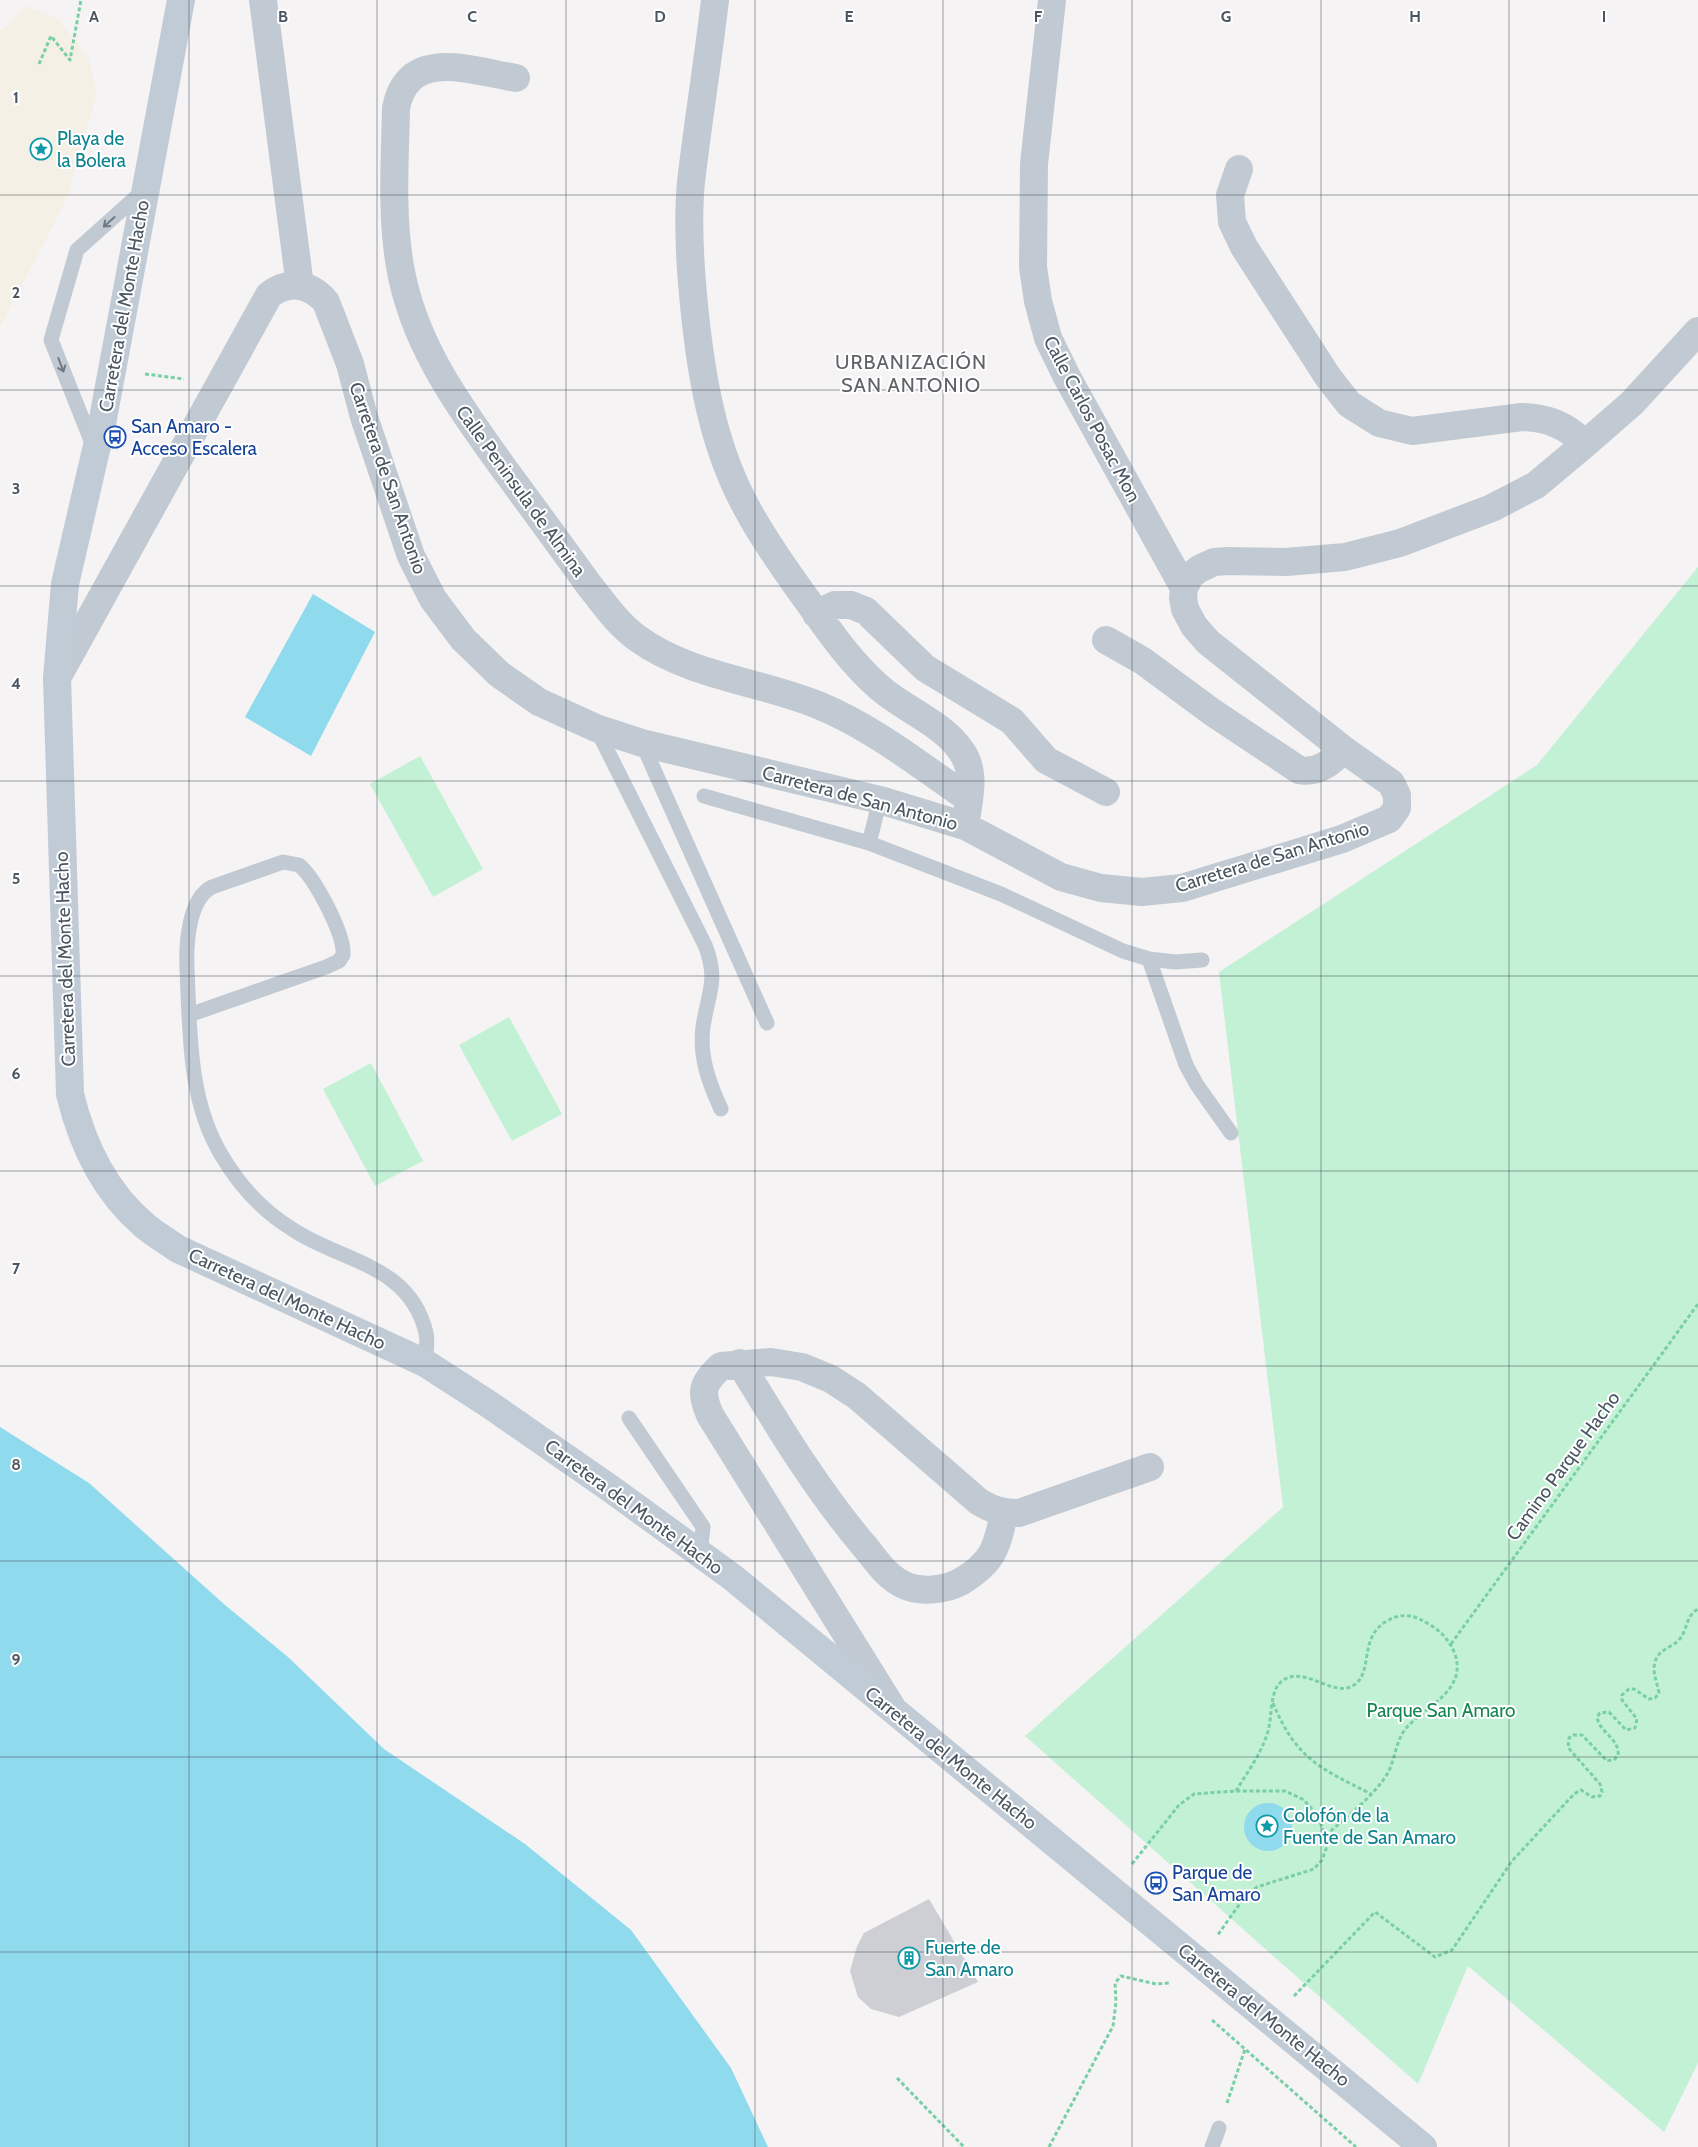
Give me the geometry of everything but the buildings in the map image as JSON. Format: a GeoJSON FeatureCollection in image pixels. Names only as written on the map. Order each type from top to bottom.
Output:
{"type":"FeatureCollection","features":[{"type":"Feature","properties":{"kind":"main road","name":"Carretera del Monte Hacho"},"geometry":{"type":"LineString","coordinates":[[181,0],[112,370],[65,584],[57,678],[70,1094],[78,1125],[97,1168],[116,1196],[137,1218],[178,1250],[426,1363],[490,1404],[732,1577],[1271,2020],[1422,2147]]}},
{"type":"Feature","properties":{"kind":"street"},"geometry":{"type":"LineString","coordinates":[[57,678],[269,295],[278,288],[289,285],[300,286],[263,0]]}},
{"type":"Feature","properties":{"kind":"street"},"geometry":{"type":"LineString","coordinates":[[715,0],[691,184],[689,259],[703,380],[714,425],[729,469],[748,510],[780,563],[816,614],[857,666],[875,683],[955,742],[964,754],[970,769],[969,799],[965,826]]}},
{"type":"Feature","properties":{"kind":"street","name":"Calle Carlos Posac Mon"},"geometry":{"type":"LineString","coordinates":[[1052,0],[1034,164],[1033,267],[1038,302],[1048,338],[1067,377],[1184,588]]}},
{"type":"Feature","properties":{"kind":"street","name":"Calle Peninsula de Almina"},"geometry":{"type":"LineString","coordinates":[[516,78],[444,66],[429,67],[417,72],[406,82],[398,94],[396,108],[395,225],[400,267],[410,308],[444,384],[611,614],[637,638],[668,656],[819,705],[878,737],[969,799]]}},
{"type":"Feature","properties":{"kind":"street"},"geometry":{"type":"LineString","coordinates":[[1239,169],[1230,195],[1232,222],[1244,247],[1328,377],[1349,404],[1378,423],[1412,431],[1522,416],[1540,418],[1557,423],[1572,431],[1585,444]]}},
{"type":"Feature","properties":{"kind":"street","name":"Carretera de San Antonio"},"geometry":{"type":"LineString","coordinates":[[300,286],[319,294],[326,302],[350,364],[364,417],[411,556],[433,599],[463,639],[498,674],[539,702],[596,728],[642,742],[880,800],[965,826],[1061,877],[1101,888],[1142,892],[1182,888],[1342,839],[1389,819],[1397,808],[1397,795],[1392,783],[1344,750],[1208,642],[1194,626],[1185,609],[1184,588]]}},
{"type":"Feature","properties":{"kind":"street"},"geometry":{"type":"LineString","coordinates":[[1184,588],[1190,576],[1214,562],[1286,562],[1345,557],[1400,544],[1492,508],[1536,485],[1585,444],[1632,403],[1698,331]]}},
{"type":"Feature","properties":{"kind":"street"},"geometry":{"type":"LineString","coordinates":[[816,614],[835,605],[850,605],[866,611],[925,668],[1012,721],[1046,760],[1106,792]]}},
{"type":"Feature","properties":{"kind":"street"},"geometry":{"type":"LineString","coordinates":[[1106,640],[1157,671],[1212,712],[1299,770],[1307,772],[1319,769],[1344,750]]}},
{"type":"Feature","properties":{"kind":"street"},"geometry":{"type":"LineString","coordinates":[[894,1712],[710,1415],[703,1398],[707,1379],[721,1366],[771,1362],[802,1367],[831,1379],[857,1396],[978,1501],[990,1509],[1004,1513],[1019,1513],[1150,1467]]}},
{"type":"Feature","properties":{"kind":"street"},"geometry":{"type":"LineString","coordinates":[[740,1363],[820,1491],[887,1574],[904,1585],[924,1590],[954,1586],[980,1569],[998,1544],[1004,1513]]}},
{"type":"Feature","properties":{"kind":"lane"},"geometry":{"type":"LineString","coordinates":[[95,452],[51,340],[77,250],[145,189]]}},
{"type":"Feature","properties":{"kind":"lane"},"geometry":{"type":"LineString","coordinates":[[596,728],[705,945],[712,964],[713,984],[703,1029],[703,1057],[709,1084],[721,1108]]}},
{"type":"Feature","properties":{"kind":"lane"},"geometry":{"type":"LineString","coordinates":[[642,742],[767,1023]]}},
{"type":"Feature","properties":{"kind":"lane"},"geometry":{"type":"LineString","coordinates":[[704,796],[869,843],[1002,894],[1123,950],[1149,959],[1176,962],[1202,960]]}},
{"type":"Feature","properties":{"kind":"lane"},"geometry":{"type":"LineString","coordinates":[[869,843],[880,800]]}},
{"type":"Feature","properties":{"kind":"lane"},"geometry":{"type":"LineString","coordinates":[[189,1015],[326,967],[344,955],[341,938],[310,877],[300,865],[283,862],[212,887],[200,895],[196,902],[186,947],[191,1063],[206,1124],[221,1155],[241,1184],[265,1209],[293,1230],[376,1270],[400,1285],[418,1308],[427,1335],[426,1363]]}},
{"type":"Feature","properties":{"kind":"lane"},"geometry":{"type":"LineString","coordinates":[[1149,959],[1186,1065],[1196,1085],[1231,1133]]}},
{"type":"Feature","properties":{"kind":"lane"},"geometry":{"type":"LineString","coordinates":[[630,1418],[703,1527],[700,1554]]}},
{"type":"Feature","properties":{"kind":"lane"},"geometry":{"type":"LineString","coordinates":[[1212,2147],[1219,2128]]}},
{"type":"Feature","properties":{"kind":"path"},"geometry":{"type":"LineString","coordinates":[[39,64],[51,36],[70,60],[81,0]]}},
{"type":"Feature","properties":{"kind":"path"},"geometry":{"type":"LineString","coordinates":[[112,370],[220,383]]}},
{"type":"Feature","properties":{"kind":"path","name":"Camino Parque Hacho"},"geometry":{"type":"LineString","coordinates":[[1451,1644],[1698,1304]]}},
{"type":"Feature","properties":{"kind":"path"},"geometry":{"type":"LineString","coordinates":[[1271,2020],[1375,1912],[1435,1957],[1452,1950],[1512,1861],[1574,1794],[1581,1790],[1592,1797],[1600,1796],[1602,1792],[1600,1784],[1570,1751],[1568,1747],[1569,1738],[1573,1735],[1582,1735],[1607,1761],[1616,1758],[1618,1755],[1617,1746],[1600,1725],[1597,1717],[1600,1713],[1609,1712],[1626,1730],[1635,1728],[1637,1720],[1622,1700],[1622,1695],[1629,1689],[1634,1689],[1649,1699],[1655,1698],[1659,1693],[1654,1670],[1655,1660],[1661,1652],[1678,1641],[1685,1632],[1690,1614],[1698,1609]]}},
{"type":"Feature","properties":{"kind":"path"},"geometry":{"type":"LineString","coordinates":[[1112,1890],[1179,1805],[1194,1794],[1236,1790],[1262,1746],[1268,1729],[1276,1688],[1282,1680],[1294,1676],[1306,1676],[1323,1684],[1341,1688],[1352,1687],[1360,1681],[1365,1668],[1366,1652],[1374,1633],[1385,1621],[1399,1615],[1413,1615],[1438,1630],[1451,1644],[1458,1662],[1456,1677],[1449,1690],[1408,1727],[1397,1743],[1386,1777],[1371,1794],[1325,1836]]}},
{"type":"Feature","properties":{"kind":"path"},"geometry":{"type":"LineString","coordinates":[[1273,1703],[1284,1728],[1300,1751],[1322,1769],[1371,1794]]}},
{"type":"Feature","properties":{"kind":"path"},"geometry":{"type":"LineString","coordinates":[[1170,1983],[1178,1990]]}},
{"type":"Feature","properties":{"kind":"path"},"geometry":{"type":"LineString","coordinates":[[1208,2016],[1356,2147]]}},
{"type":"Feature","properties":{"kind":"path"},"geometry":{"type":"LineString","coordinates":[[1219,2128],[1245,2049]]}},
{"type":"Feature","properties":{"kind":"path"},"geometry":{"type":"LineString","coordinates":[[897,2078],[964,2147]]}},
{"type":"Feature","properties":{"kind":"green space","name":"Parque San Amaro"},"geometry":{"type":"Polygon","coordinates":[[[1698,567],[1698,2063],[1664,2132],[1468,1966],[1418,2084],[1025,1736],[1283,1507],[1219,972],[1537,765],[1698,567]]]}},
{"type":"Feature","properties":{"kind":"green space"},"geometry":{"type":"Polygon","coordinates":[[[420,756],[483,869],[433,897],[370,784],[420,756]]]}},
{"type":"Feature","properties":{"kind":"green space"},"geometry":{"type":"Polygon","coordinates":[[[509,1017],[562,1114],[512,1141],[459,1045],[509,1017]]]}},
{"type":"Feature","properties":{"kind":"green space"},"geometry":{"type":"Polygon","coordinates":[[[371,1063],[423,1161],[375,1186],[323,1089],[371,1063]]]}},
{"type":"Feature","properties":{"kind":"sand","name":"Playa de la Bolera"},"geometry":{"type":"Polygon","coordinates":[[[26,6],[57,18],[88,56],[97,94],[65,203],[0,327],[0,30],[8,26],[26,6]]]}},
{"type":"Feature","properties":{"kind":"water"},"geometry":{"type":"Polygon","coordinates":[[[313,594],[375,632],[311,756],[245,717],[313,594]]]}},
{"type":"Feature","properties":{"kind":"water"},"geometry":{"type":"Polygon","coordinates":[[[0,1427],[89,1483],[225,1605],[288,1657],[384,1749],[525,1844],[631,1930],[731,2068],[768,2147],[0,2147],[0,1427]]]}},
{"type":"Feature","properties":{"kind":"water"},"geometry":{"type":"Polygon","coordinates":[[[1263,1803],[1273,1803],[1285,1810],[1292,1822],[1292,1832],[1285,1844],[1273,1851],[1263,1851],[1255,1847],[1248,1840],[1244,1832],[1244,1822],[1248,1814],[1255,1807],[1263,1803]]]}},
{"type":"Feature","properties":{"kind":"place","name":"Playa de la Bolera"},"geometry":{"type":"Point","coordinates":[41,149]}},
{"type":"Feature","properties":{"kind":"place","name":"San Amaro - Acceso Escalera"},"geometry":{"type":"Point","coordinates":[115,437]}},
{"type":"Feature","properties":{"kind":"place","name":"Colofón de la Fuente de San Amaro"},"geometry":{"type":"Point","coordinates":[1267,1826]}},
{"type":"Feature","properties":{"kind":"place","name":"Parque de San Amaro"},"geometry":{"type":"Point","coordinates":[1156,1883]}},
{"type":"Feature","properties":{"kind":"place","name":"Fuerte de San Amaro"},"geometry":{"type":"Point","coordinates":[909,1958]}},
{"type":"Feature","properties":{"kind":"district","name":"URBANIZACIÓN SAN ANTONIO"},"geometry":{"type":"Point","coordinates":[911,374]}}]}
